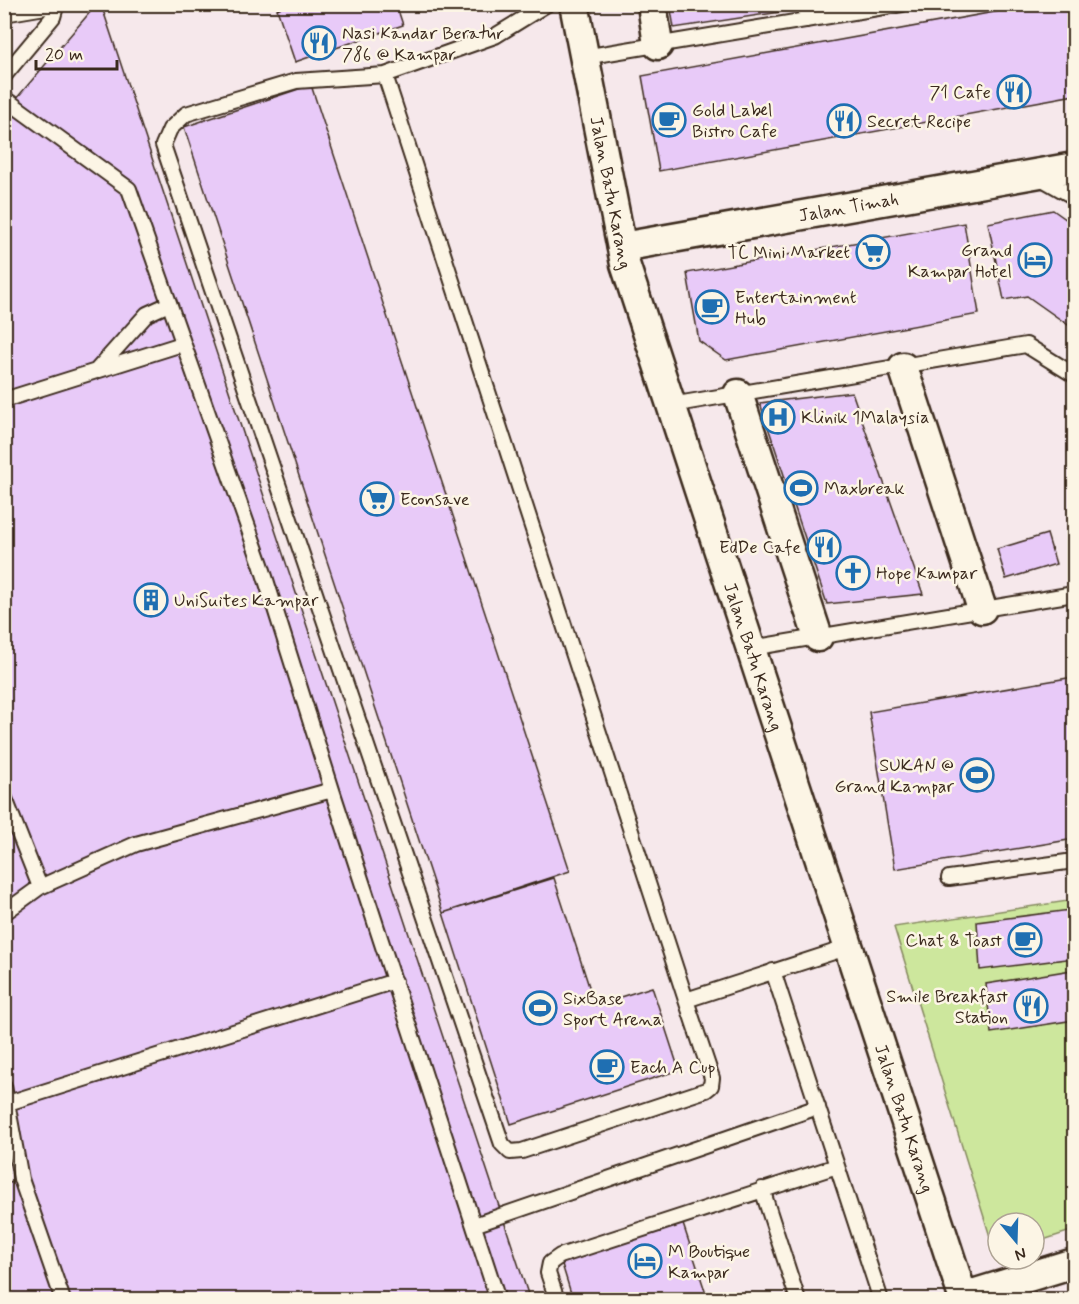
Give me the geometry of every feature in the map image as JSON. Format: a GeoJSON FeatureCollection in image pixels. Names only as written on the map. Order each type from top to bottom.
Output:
{"type":"FeatureCollection","features":[{"type":"Feature","properties":{"kind":"street","name":"Jalan Batu Karang"},"geometry":{"type":"LineString","coordinates":[[574,4],[625,264],[964,1298]]}},
{"type":"Feature","properties":{"kind":"street"},"geometry":{"type":"LineString","coordinates":[[652,4],[658,45]]}},
{"type":"Feature","properties":{"kind":"street","name":"Jalan Timah"},"geometry":{"type":"LineString","coordinates":[[622,247],[1074,167]]}},
{"type":"Feature","properties":{"kind":"street"},"geometry":{"type":"LineString","coordinates":[[903,367],[982,609]]}},
{"type":"Feature","properties":{"kind":"street"},"geometry":{"type":"LineString","coordinates":[[738,394],[818,637]]}},
{"type":"Feature","properties":{"kind":"street"},"geometry":{"type":"LineString","coordinates":[[964,1298],[1074,1263]]}},
{"type":"Feature","properties":{"kind":"lane"},"geometry":{"type":"LineString","coordinates":[[385,75],[712,1078],[711,1086],[706,1090],[522,1152],[510,1152],[502,1144],[163,145],[170,129],[186,114],[296,81],[385,75],[495,36],[548,4]]}},
{"type":"Feature","properties":{"kind":"lane"},"geometry":{"type":"LineString","coordinates":[[805,4],[807,20]]}},
{"type":"Feature","properties":{"kind":"lane"},"geometry":{"type":"LineString","coordinates":[[584,57],[902,4]]}},
{"type":"Feature","properties":{"kind":"lane"},"geometry":{"type":"LineString","coordinates":[[4,15],[51,6],[55,10],[53,17],[4,76]]}},
{"type":"Feature","properties":{"kind":"lane"},"geometry":{"type":"LineString","coordinates":[[4,98],[129,189],[261,564],[498,1299]]}},
{"type":"Feature","properties":{"kind":"lane"},"geometry":{"type":"LineString","coordinates":[[1034,174],[1074,197]]}},
{"type":"Feature","properties":{"kind":"lane"},"geometry":{"type":"LineString","coordinates":[[96,371],[147,314],[169,304]]}},
{"type":"Feature","properties":{"kind":"lane"},"geometry":{"type":"LineString","coordinates":[[4,400],[182,344]]}},
{"type":"Feature","properties":{"kind":"lane"},"geometry":{"type":"LineString","coordinates":[[671,405],[1026,345],[1074,375]]}},
{"type":"Feature","properties":{"kind":"lane"},"geometry":{"type":"LineString","coordinates":[[751,648],[1074,594]]}},
{"type":"Feature","properties":{"kind":"lane"},"geometry":{"type":"LineString","coordinates":[[4,913],[40,887],[136,844],[332,790]]}},
{"type":"Feature","properties":{"kind":"lane"},"geometry":{"type":"LineString","coordinates":[[4,796],[40,887]]}},
{"type":"Feature","properties":{"kind":"lane"},"geometry":{"type":"LineString","coordinates":[[949,878],[1074,861]]}},
{"type":"Feature","properties":{"kind":"lane"},"geometry":{"type":"LineString","coordinates":[[686,1000],[849,947]]}},
{"type":"Feature","properties":{"kind":"lane"},"geometry":{"type":"LineString","coordinates":[[773,971],[881,1299]]}},
{"type":"Feature","properties":{"kind":"lane"},"geometry":{"type":"LineString","coordinates":[[8,1103],[395,981]]}},
{"type":"Feature","properties":{"kind":"lane"},"geometry":{"type":"LineString","coordinates":[[4,1086],[21,1179],[63,1299]]}},
{"type":"Feature","properties":{"kind":"lane"},"geometry":{"type":"LineString","coordinates":[[474,1225],[818,1107]]}},
{"type":"Feature","properties":{"kind":"lane"},"geometry":{"type":"LineString","coordinates":[[557,1299],[548,1273],[550,1263],[560,1256],[837,1166]]}},
{"type":"Feature","properties":{"kind":"lane"},"geometry":{"type":"LineString","coordinates":[[762,1189],[798,1299]]}},
{"type":"Feature","properties":{"kind":"green space"},"geometry":{"type":"Polygon","coordinates":[[[1074,900],[1074,1230],[1046,1239],[1046,1211],[986,1211],[986,1224],[894,927],[1074,900]]]}},
{"type":"Feature","properties":{"kind":"building","name":"UniSuites Kampar"},"geometry":{"type":"Polygon","coordinates":[[[97,4],[101,4],[530,1300],[4,1300],[4,1185],[21,1179],[4,1087],[4,113],[97,4]]]}},
{"type":"Feature","properties":{"kind":"building","name":"Nasi Kandar Beratur 786 @ Kampar"},"geometry":{"type":"Polygon","coordinates":[[[290,4],[396,4],[403,25],[295,62],[277,9],[290,4]]]}},
{"type":"Feature","properties":{"kind":"building"},"geometry":{"type":"Polygon","coordinates":[[[670,4],[779,4],[780,12],[674,28],[670,4]]]}},
{"type":"Feature","properties":{"kind":"building"},"geometry":{"type":"Polygon","coordinates":[[[1038,4],[1074,4],[1074,95],[659,171],[642,76],[1038,4]]]}},
{"type":"Feature","properties":{"kind":"building","name":"Econsave"},"geometry":{"type":"Polygon","coordinates":[[[311,85],[570,871],[443,913],[184,127],[311,85]]]}},
{"type":"Feature","properties":{"kind":"building","name":"Grand Kampar Hotel"},"geometry":{"type":"Polygon","coordinates":[[[1053,210],[1074,225],[1074,329],[1027,296],[1004,300],[988,223],[1053,210]]]}},
{"type":"Feature","properties":{"kind":"building"},"geometry":{"type":"Polygon","coordinates":[[[964,223],[979,314],[726,360],[699,341],[687,273],[964,223]]]}},
{"type":"Feature","properties":{"kind":"building"},"geometry":{"type":"Polygon","coordinates":[[[852,392],[923,594],[827,604],[760,403],[852,392]]]}},
{"type":"Feature","properties":{"kind":"building"},"geometry":{"type":"Polygon","coordinates":[[[1047,534],[1056,564],[1006,579],[997,549],[1047,534]]]}},
{"type":"Feature","properties":{"kind":"building","name":"SUKAN @ Grand Kampar"},"geometry":{"type":"Polygon","coordinates":[[[1074,677],[1074,839],[895,869],[869,712],[1074,677]]]}},
{"type":"Feature","properties":{"kind":"building"},"geometry":{"type":"Polygon","coordinates":[[[554,878],[595,1005],[652,987],[679,1070],[511,1124],[443,913],[554,878]]]}},
{"type":"Feature","properties":{"kind":"building","name":"Chat & Toast"},"geometry":{"type":"Polygon","coordinates":[[[1070,910],[1074,958],[980,970],[977,922],[1070,910]]]}},
{"type":"Feature","properties":{"kind":"building","name":"Smile Breakfast Station"},"geometry":{"type":"Polygon","coordinates":[[[1072,970],[1074,1020],[991,1033],[986,984],[1072,970]]]}},
{"type":"Feature","properties":{"kind":"building"},"geometry":{"type":"Polygon","coordinates":[[[682,1221],[708,1300],[573,1300],[561,1261],[682,1221]]]}},
{"type":"Feature","properties":{"kind":"place","name":"Nasi Kandar Beratur 786 @ Kampar"},"geometry":{"type":"Point","coordinates":[319,43]}},
{"type":"Feature","properties":{"kind":"place","name":"71 Cafe"},"geometry":{"type":"Point","coordinates":[1014,92]}},
{"type":"Feature","properties":{"kind":"place","name":"Gold Label Bistro Cafe"},"geometry":{"type":"Point","coordinates":[669,120]}},
{"type":"Feature","properties":{"kind":"place","name":"Secret Recipe"},"geometry":{"type":"Point","coordinates":[844,121]}},
{"type":"Feature","properties":{"kind":"place","name":"TC Mini Market"},"geometry":{"type":"Point","coordinates":[873,252]}},
{"type":"Feature","properties":{"kind":"place","name":"Grand Kampar Hotel"},"geometry":{"type":"Point","coordinates":[1035,260]}},
{"type":"Feature","properties":{"kind":"place","name":"Entertainment Hub"},"geometry":{"type":"Point","coordinates":[712,307]}},
{"type":"Feature","properties":{"kind":"place","name":"Klinik 1Malaysia"},"geometry":{"type":"Point","coordinates":[778,417]}},
{"type":"Feature","properties":{"kind":"place","name":"Maxbreak"},"geometry":{"type":"Point","coordinates":[801,488]}},
{"type":"Feature","properties":{"kind":"place","name":"Econsave"},"geometry":{"type":"Point","coordinates":[377,499]}},
{"type":"Feature","properties":{"kind":"place","name":"EdDe Cafe"},"geometry":{"type":"Point","coordinates":[824,547]}},
{"type":"Feature","properties":{"kind":"place","name":"Hope Kampar"},"geometry":{"type":"Point","coordinates":[853,573]}},
{"type":"Feature","properties":{"kind":"place","name":"UniSuites Kampar"},"geometry":{"type":"Point","coordinates":[151,600]}},
{"type":"Feature","properties":{"kind":"place","name":"SUKAN @ Grand Kampar"},"geometry":{"type":"Point","coordinates":[977,775]}},
{"type":"Feature","properties":{"kind":"place","name":"Chat & Toast"},"geometry":{"type":"Point","coordinates":[1025,940]}},
{"type":"Feature","properties":{"kind":"place","name":"Smile Breakfast Station"},"geometry":{"type":"Point","coordinates":[1031,1006]}},
{"type":"Feature","properties":{"kind":"place","name":"SixBase Sport Arena"},"geometry":{"type":"Point","coordinates":[540,1008]}},
{"type":"Feature","properties":{"kind":"place","name":"Each A Cup"},"geometry":{"type":"Point","coordinates":[607,1067]}},
{"type":"Feature","properties":{"kind":"place","name":"M Boutique Kampar"},"geometry":{"type":"Point","coordinates":[645,1261]}}]}
